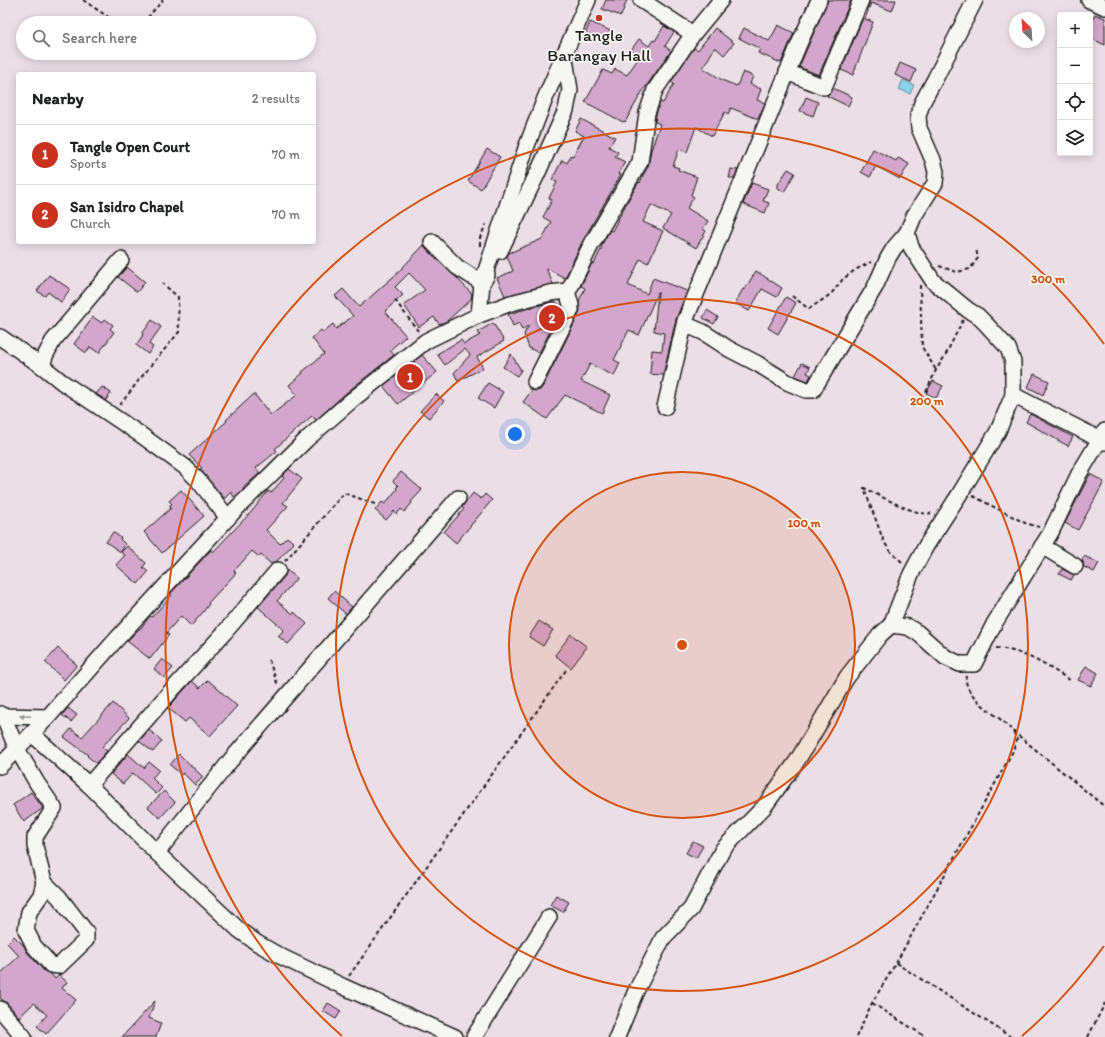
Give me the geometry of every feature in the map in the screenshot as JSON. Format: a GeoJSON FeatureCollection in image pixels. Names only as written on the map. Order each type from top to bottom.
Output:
{"type":"FeatureCollection","features":[{"type":"Feature","properties":{"kind":"street"},"geometry":{"type":"LineString","coordinates":[[479,315],[482,283],[526,148],[564,53],[588,0]]}},
{"type":"Feature","properties":{"kind":"street"},"geometry":{"type":"LineString","coordinates":[[641,0],[693,34]]}},
{"type":"Feature","properties":{"kind":"street"},"geometry":{"type":"LineString","coordinates":[[0,766],[48,717],[114,642],[228,518],[307,439],[352,400],[426,341],[479,315],[511,303],[550,293],[567,291],[573,283],[591,245],[640,162],[647,113],[655,90],[693,34],[721,0]]}},
{"type":"Feature","properties":{"kind":"street"},"geometry":{"type":"LineString","coordinates":[[665,407],[686,321],[787,72],[819,0]]}},
{"type":"Feature","properties":{"kind":"street"},"geometry":{"type":"LineString","coordinates":[[787,72],[824,88],[861,0]]}},
{"type":"Feature","properties":{"kind":"street"},"geometry":{"type":"LineString","coordinates":[[686,321],[689,326],[703,332],[729,349],[758,364],[787,382],[806,390],[813,390],[875,287],[888,258],[894,248],[907,233],[914,216],[935,183],[936,172],[933,160],[919,128],[918,116],[922,103],[975,0]]}},
{"type":"Feature","properties":{"kind":"street"},"geometry":{"type":"LineString","coordinates":[[1089,0],[1105,7]]}},
{"type":"Feature","properties":{"kind":"street"},"geometry":{"type":"LineString","coordinates":[[482,283],[506,240],[566,110],[570,90],[564,53]]}},
{"type":"Feature","properties":{"kind":"street"},"geometry":{"type":"LineString","coordinates":[[617,1037],[635,993],[663,938],[691,909],[723,850],[764,807],[797,761],[847,676],[880,635],[892,625],[911,574],[926,546],[998,431],[1013,395],[1013,362],[1008,348],[978,316],[968,310],[933,281],[911,247],[907,233]]}},
{"type":"Feature","properties":{"kind":"street"},"geometry":{"type":"LineString","coordinates":[[432,242],[457,267],[482,283]]}},
{"type":"Feature","properties":{"kind":"street"},"geometry":{"type":"LineString","coordinates":[[42,366],[45,356],[53,341],[121,260]]}},
{"type":"Feature","properties":{"kind":"street"},"geometry":{"type":"LineString","coordinates":[[535,382],[571,310],[567,291]]}},
{"type":"Feature","properties":{"kind":"street"},"geometry":{"type":"LineString","coordinates":[[0,337],[185,467],[198,480],[228,518]]}},
{"type":"Feature","properties":{"kind":"street"},"geometry":{"type":"LineString","coordinates":[[892,625],[908,627],[918,633],[945,657],[960,664],[974,664],[994,624],[1051,532],[1079,474],[1103,438],[1013,395]]}},
{"type":"Feature","properties":{"kind":"street"},"geometry":{"type":"LineString","coordinates":[[156,853],[230,760],[458,498]]}},
{"type":"Feature","properties":{"kind":"street"},"geometry":{"type":"LineString","coordinates":[[1042,546],[1075,566]]}},
{"type":"Feature","properties":{"kind":"street"},"geometry":{"type":"LineString","coordinates":[[89,785],[170,691],[224,633],[278,570]]}},
{"type":"Feature","properties":{"kind":"street"},"geometry":{"type":"LineString","coordinates":[[44,882],[59,897],[86,932],[86,940],[59,966],[51,965],[34,946],[26,930],[29,912],[41,895],[44,882],[35,846],[35,837],[54,808],[17,749],[1,715],[48,717]]}},
{"type":"Feature","properties":{"kind":"street"},"geometry":{"type":"LineString","coordinates":[[32,734],[89,785],[156,853],[238,930],[280,956],[455,1037]]}},
{"type":"Feature","properties":{"kind":"street"},"geometry":{"type":"LineString","coordinates":[[474,1037],[549,917]]}},
{"type":"Feature","properties":{"kind":"street"},"geometry":{"type":"LineString","coordinates":[[0,1009],[24,1037]]}},
{"type":"Feature","properties":{"kind":"path"},"geometry":{"type":"LineString","coordinates":[[83,0],[107,16]]}},
{"type":"Feature","properties":{"kind":"path"},"geometry":{"type":"LineString","coordinates":[[149,16],[163,0]]}},
{"type":"Feature","properties":{"kind":"path"},"geometry":{"type":"LineString","coordinates":[[938,266],[957,272],[970,269],[978,258],[976,249]]}},
{"type":"Feature","properties":{"kind":"path"},"geometry":{"type":"LineString","coordinates":[[792,296],[810,309],[831,294],[843,279],[855,270],[872,262]]}},
{"type":"Feature","properties":{"kind":"path"},"geometry":{"type":"LineString","coordinates":[[919,281],[921,296],[922,347],[936,370]]}},
{"type":"Feature","properties":{"kind":"path"},"geometry":{"type":"LineString","coordinates":[[113,416],[139,380],[178,332],[178,297],[162,283]]}},
{"type":"Feature","properties":{"kind":"path"},"geometry":{"type":"LineString","coordinates":[[395,300],[426,341]]}},
{"type":"Feature","properties":{"kind":"path"},"geometry":{"type":"LineString","coordinates":[[926,392],[968,310]]}},
{"type":"Feature","properties":{"kind":"path"},"geometry":{"type":"LineString","coordinates":[[278,570],[344,493],[375,504]]}},
{"type":"Feature","properties":{"kind":"path"},"geometry":{"type":"LineString","coordinates":[[983,646],[1003,648],[1034,659],[1070,680]]}},
{"type":"Feature","properties":{"kind":"path"},"geometry":{"type":"LineString","coordinates":[[269,660],[282,701]]}},
{"type":"Feature","properties":{"kind":"path"},"geometry":{"type":"LineString","coordinates":[[974,664],[966,670],[965,681],[971,694],[1105,807]]}},
{"type":"Feature","properties":{"kind":"path"},"geometry":{"type":"LineString","coordinates":[[342,986],[566,670]]}},
{"type":"Feature","properties":{"kind":"path"},"geometry":{"type":"LineString","coordinates":[[856,1037],[872,1003],[896,963],[1013,751],[1017,739],[1010,728]]}},
{"type":"Feature","properties":{"kind":"path"},"geometry":{"type":"LineString","coordinates":[[896,963],[1011,1037]]}},
{"type":"Feature","properties":{"kind":"path"},"geometry":{"type":"LineString","coordinates":[[872,1003],[926,1037]]}},
{"type":"Feature","properties":{"kind":"path"},"geometry":{"type":"LineString","coordinates":[[1088,1037],[1105,1003]]}},
{"type":"Feature","properties":{"kind":"water"},"geometry":{"type":"Polygon","coordinates":[[[903,80],[914,85],[910,94],[899,89],[903,80]]]}},
{"type":"Feature","properties":{"kind":"building"},"geometry":{"type":"Polygon","coordinates":[[[606,0],[627,0],[621,16],[602,9],[606,0]]]}},
{"type":"Feature","properties":{"kind":"building"},"geometry":{"type":"Polygon","coordinates":[[[828,0],[851,0],[819,75],[799,67],[828,0]]]}},
{"type":"Feature","properties":{"kind":"building"},"geometry":{"type":"Polygon","coordinates":[[[870,0],[896,0],[892,11],[871,3],[865,19],[873,22],[853,75],[841,70],[870,0]]]}},
{"type":"Feature","properties":{"kind":"building"},"geometry":{"type":"Polygon","coordinates":[[[1095,14],[1105,18],[1105,45],[1093,39],[1093,19],[1095,14]]]}},
{"type":"Feature","properties":{"kind":"building"},"geometry":{"type":"Polygon","coordinates":[[[590,22],[613,32],[608,43],[585,34],[590,22]]]}},
{"type":"Feature","properties":{"kind":"building"},"geometry":{"type":"Polygon","coordinates":[[[778,25],[794,33],[781,63],[758,53],[760,49],[739,38],[744,28],[769,41],[778,25]]]}},
{"type":"Feature","properties":{"kind":"building"},"geometry":{"type":"Polygon","coordinates":[[[664,26],[674,32],[665,46],[671,51],[642,92],[625,122],[585,102],[603,70],[612,74],[615,69],[627,75],[640,56],[631,50],[639,39],[649,46],[653,40],[655,41],[664,26]]]}},
{"type":"Feature","properties":{"kind":"building"},"geometry":{"type":"Polygon","coordinates":[[[715,28],[734,43],[724,55],[715,47],[703,68],[724,81],[737,86],[743,72],[753,76],[750,84],[761,89],[757,100],[765,103],[758,119],[731,108],[728,114],[725,112],[712,136],[696,127],[687,152],[679,149],[673,166],[679,168],[678,170],[697,177],[691,195],[694,197],[687,208],[708,221],[703,229],[706,231],[696,248],[663,228],[671,215],[651,205],[643,222],[663,231],[648,263],[640,259],[628,285],[647,294],[653,278],[687,291],[676,319],[663,375],[650,374],[652,350],[662,351],[664,333],[654,331],[658,292],[639,335],[629,330],[614,360],[620,363],[614,376],[590,364],[581,381],[610,395],[602,413],[565,395],[547,419],[523,402],[532,390],[540,390],[543,386],[579,314],[579,301],[585,288],[581,286],[592,263],[594,264],[602,247],[601,246],[610,230],[612,231],[648,167],[651,150],[660,124],[655,122],[660,102],[663,103],[674,84],[671,82],[694,48],[698,50],[715,28]]]}},
{"type":"Feature","properties":{"kind":"building"},"geometry":{"type":"Polygon","coordinates":[[[900,63],[916,70],[911,82],[895,75],[900,63]]]}},
{"type":"Feature","properties":{"kind":"building"},"geometry":{"type":"Polygon","coordinates":[[[833,88],[852,97],[848,106],[827,96],[833,88]]]}},
{"type":"Feature","properties":{"kind":"building"},"geometry":{"type":"Polygon","coordinates":[[[806,97],[818,102],[813,116],[800,111],[806,97]]]}},
{"type":"Feature","properties":{"kind":"building"},"geometry":{"type":"Polygon","coordinates":[[[581,119],[615,137],[609,147],[618,152],[615,157],[625,162],[618,174],[621,175],[583,240],[565,278],[546,268],[553,284],[505,296],[497,278],[513,271],[507,256],[509,253],[542,239],[551,222],[543,217],[552,200],[549,198],[557,182],[552,180],[562,160],[567,163],[571,155],[573,156],[584,136],[575,131],[581,119]]]}},
{"type":"Feature","properties":{"kind":"building"},"geometry":{"type":"Polygon","coordinates":[[[487,149],[500,157],[481,189],[468,181],[487,149]]]}},
{"type":"Feature","properties":{"kind":"building"},"geometry":{"type":"Polygon","coordinates":[[[873,149],[896,161],[898,158],[909,164],[900,179],[876,166],[870,177],[861,172],[873,149]]]}},
{"type":"Feature","properties":{"kind":"building"},"geometry":{"type":"Polygon","coordinates":[[[731,169],[738,170],[734,178],[729,178],[731,169]]]}},
{"type":"Feature","properties":{"kind":"building"},"geometry":{"type":"Polygon","coordinates":[[[788,169],[795,173],[784,192],[778,188],[778,184],[788,169]]]}},
{"type":"Feature","properties":{"kind":"building"},"geometry":{"type":"Polygon","coordinates":[[[752,183],[768,189],[763,201],[769,203],[765,213],[743,204],[752,183]]]}},
{"type":"Feature","properties":{"kind":"building"},"geometry":{"type":"Polygon","coordinates":[[[424,245],[472,294],[471,299],[447,321],[439,324],[434,317],[419,327],[404,305],[425,290],[409,273],[395,287],[403,295],[385,311],[406,336],[390,350],[394,355],[346,393],[316,420],[312,416],[290,435],[275,449],[277,451],[256,468],[260,473],[243,488],[244,489],[234,497],[231,492],[225,498],[223,497],[200,469],[202,468],[189,455],[227,421],[226,420],[254,394],[271,415],[297,395],[289,385],[324,354],[312,338],[321,330],[323,332],[333,324],[336,329],[353,316],[335,296],[343,289],[359,307],[401,270],[424,245]]]}},
{"type":"Feature","properties":{"kind":"building"},"geometry":{"type":"Polygon","coordinates":[[[127,267],[145,282],[137,292],[118,277],[127,267]]]}},
{"type":"Feature","properties":{"kind":"building"},"geometry":{"type":"Polygon","coordinates":[[[756,271],[782,288],[777,297],[762,289],[749,311],[735,303],[756,271]]]}},
{"type":"Feature","properties":{"kind":"building"},"geometry":{"type":"Polygon","coordinates":[[[49,275],[70,289],[61,302],[48,292],[45,296],[37,291],[49,275]]]}},
{"type":"Feature","properties":{"kind":"building"},"geometry":{"type":"Polygon","coordinates":[[[786,297],[796,303],[778,334],[768,328],[786,297]]]}},
{"type":"Feature","properties":{"kind":"building"},"geometry":{"type":"Polygon","coordinates":[[[552,302],[562,306],[562,308],[539,353],[529,348],[524,334],[529,325],[522,330],[519,323],[513,326],[508,314],[552,302]]]}},
{"type":"Feature","properties":{"kind":"building"},"geometry":{"type":"Polygon","coordinates":[[[707,310],[718,317],[714,324],[703,318],[707,310]]]}},
{"type":"Feature","properties":{"kind":"building"},"geometry":{"type":"Polygon","coordinates":[[[93,317],[102,323],[105,319],[113,325],[110,329],[114,332],[99,353],[90,347],[86,353],[74,344],[93,317]]]}},
{"type":"Feature","properties":{"kind":"building"},"geometry":{"type":"Polygon","coordinates":[[[152,320],[161,327],[149,344],[153,347],[148,354],[136,345],[152,320]]]}},
{"type":"Feature","properties":{"kind":"building"},"geometry":{"type":"Polygon","coordinates":[[[493,323],[504,341],[477,357],[483,368],[458,381],[454,373],[470,355],[465,349],[445,365],[437,354],[461,340],[464,344],[480,335],[478,332],[493,323]]]}},
{"type":"Feature","properties":{"kind":"building"},"geometry":{"type":"Polygon","coordinates":[[[511,354],[521,370],[517,376],[503,367],[511,354]]]}},
{"type":"Feature","properties":{"kind":"building"},"geometry":{"type":"Polygon","coordinates":[[[422,355],[437,372],[398,404],[383,386],[422,355]]]}},
{"type":"Feature","properties":{"kind":"building"},"geometry":{"type":"Polygon","coordinates":[[[802,363],[810,367],[807,373],[811,375],[808,381],[795,376],[802,363]]]}},
{"type":"Feature","properties":{"kind":"building"},"geometry":{"type":"Polygon","coordinates":[[[1034,374],[1049,381],[1043,395],[1028,387],[1034,374]]]}},
{"type":"Feature","properties":{"kind":"building"},"geometry":{"type":"Polygon","coordinates":[[[933,381],[943,386],[936,398],[926,393],[933,381]]]}},
{"type":"Feature","properties":{"kind":"building"},"geometry":{"type":"Polygon","coordinates":[[[488,383],[503,392],[494,408],[478,398],[488,383]]]}},
{"type":"Feature","properties":{"kind":"building"},"geometry":{"type":"Polygon","coordinates":[[[102,387],[111,393],[106,400],[96,394],[102,387]]]}},
{"type":"Feature","properties":{"kind":"building"},"geometry":{"type":"Polygon","coordinates":[[[436,394],[444,401],[429,418],[420,411],[436,394]]]}},
{"type":"Feature","properties":{"kind":"building"},"geometry":{"type":"Polygon","coordinates":[[[1030,414],[1073,437],[1068,446],[1026,422],[1030,414]]]}},
{"type":"Feature","properties":{"kind":"building"},"geometry":{"type":"Polygon","coordinates":[[[289,469],[302,479],[283,503],[288,506],[266,530],[280,544],[287,537],[294,543],[277,561],[271,564],[261,555],[259,557],[252,551],[234,571],[236,573],[208,603],[209,604],[191,626],[181,616],[166,633],[169,635],[150,659],[127,641],[140,629],[150,616],[152,617],[172,595],[170,594],[211,550],[213,552],[253,510],[268,491],[271,493],[284,478],[282,476],[289,469]]]}},
{"type":"Feature","properties":{"kind":"building"},"geometry":{"type":"Polygon","coordinates":[[[401,472],[422,490],[404,512],[401,509],[397,514],[394,511],[386,520],[375,510],[382,502],[385,504],[397,489],[396,488],[398,486],[393,481],[401,472]]]}},
{"type":"Feature","properties":{"kind":"building"},"geometry":{"type":"Polygon","coordinates":[[[1090,474],[1104,482],[1078,530],[1065,523],[1090,474]]]}},
{"type":"Feature","properties":{"kind":"building"},"geometry":{"type":"Polygon","coordinates":[[[181,490],[204,516],[162,553],[144,532],[171,508],[169,506],[172,504],[169,501],[181,490]]]}},
{"type":"Feature","properties":{"kind":"building"},"geometry":{"type":"Polygon","coordinates":[[[473,493],[481,499],[485,494],[492,500],[456,543],[444,532],[464,509],[462,507],[473,493]]]}},
{"type":"Feature","properties":{"kind":"building"},"geometry":{"type":"Polygon","coordinates":[[[113,532],[121,538],[120,539],[125,544],[121,552],[127,546],[146,563],[143,567],[148,572],[138,584],[116,565],[125,555],[106,542],[113,532]]]}},
{"type":"Feature","properties":{"kind":"building"},"geometry":{"type":"Polygon","coordinates":[[[1084,556],[1099,563],[1094,572],[1084,567],[1082,560],[1084,556]]]}},
{"type":"Feature","properties":{"kind":"building"},"geometry":{"type":"Polygon","coordinates":[[[1062,569],[1074,575],[1071,580],[1059,574],[1062,569]]]}},
{"type":"Feature","properties":{"kind":"building"},"geometry":{"type":"Polygon","coordinates":[[[287,570],[297,578],[277,601],[293,614],[294,612],[307,624],[288,644],[278,636],[284,630],[258,607],[285,576],[287,570]]]}},
{"type":"Feature","properties":{"kind":"building"},"geometry":{"type":"Polygon","coordinates":[[[334,591],[352,607],[346,614],[328,598],[334,591]]]}},
{"type":"Feature","properties":{"kind":"building"},"geometry":{"type":"Polygon","coordinates":[[[539,621],[553,630],[543,646],[529,637],[539,621]]]}},
{"type":"Feature","properties":{"kind":"building"},"geometry":{"type":"Polygon","coordinates":[[[571,634],[587,647],[571,668],[555,655],[571,634]]]}},
{"type":"Feature","properties":{"kind":"building"},"geometry":{"type":"Polygon","coordinates":[[[58,648],[77,665],[64,680],[45,662],[58,648]]]}},
{"type":"Feature","properties":{"kind":"building"},"geometry":{"type":"Polygon","coordinates":[[[162,659],[173,668],[164,678],[154,669],[162,659]]]}},
{"type":"Feature","properties":{"kind":"building"},"geometry":{"type":"Polygon","coordinates":[[[1086,666],[1098,673],[1091,686],[1078,680],[1086,666]]]}},
{"type":"Feature","properties":{"kind":"building"},"geometry":{"type":"Polygon","coordinates":[[[208,680],[237,706],[210,736],[189,718],[185,722],[168,708],[192,681],[200,688],[208,680]]]}},
{"type":"Feature","properties":{"kind":"building"},"geometry":{"type":"Polygon","coordinates":[[[113,703],[129,718],[102,747],[107,751],[96,763],[64,737],[71,729],[82,737],[113,703]]]}},
{"type":"Feature","properties":{"kind":"building"},"geometry":{"type":"Polygon","coordinates":[[[68,708],[77,715],[71,722],[62,715],[68,708]]]}},
{"type":"Feature","properties":{"kind":"building"},"geometry":{"type":"Polygon","coordinates":[[[149,730],[162,741],[153,752],[139,741],[149,730]]]}},
{"type":"Feature","properties":{"kind":"building"},"geometry":{"type":"Polygon","coordinates":[[[128,754],[144,768],[149,762],[159,770],[152,778],[162,788],[156,794],[133,773],[123,784],[111,774],[128,754]]]}},
{"type":"Feature","properties":{"kind":"building"},"geometry":{"type":"Polygon","coordinates":[[[179,754],[203,777],[195,785],[183,773],[182,775],[170,765],[179,754]]]}},
{"type":"Feature","properties":{"kind":"building"},"geometry":{"type":"Polygon","coordinates":[[[164,791],[175,802],[160,818],[148,807],[164,791]]]}},
{"type":"Feature","properties":{"kind":"building"},"geometry":{"type":"Polygon","coordinates":[[[31,792],[43,808],[24,822],[13,805],[31,792]]]}},
{"type":"Feature","properties":{"kind":"building"},"geometry":{"type":"Polygon","coordinates":[[[693,841],[703,846],[696,858],[686,853],[693,841]]]}},
{"type":"Feature","properties":{"kind":"building"},"geometry":{"type":"Polygon","coordinates":[[[556,895],[569,902],[563,912],[550,905],[556,895]]]}},
{"type":"Feature","properties":{"kind":"building"},"geometry":{"type":"Polygon","coordinates":[[[14,936],[44,971],[51,974],[55,979],[59,975],[67,982],[62,988],[76,1000],[46,1034],[37,1026],[47,1015],[34,1003],[19,1017],[7,1003],[0,998],[0,974],[19,956],[7,943],[14,936]]]}},
{"type":"Feature","properties":{"kind":"building"},"geometry":{"type":"Polygon","coordinates":[[[155,1001],[149,1018],[161,1023],[156,1037],[122,1037],[155,1001]]]}},
{"type":"Feature","properties":{"kind":"building"},"geometry":{"type":"Polygon","coordinates":[[[328,1003],[341,1011],[336,1019],[323,1011],[328,1003]]]}},
{"type":"Feature","properties":{"kind":"place","name":"Tangle Barangay Hall"},"geometry":{"type":"Point","coordinates":[599,18]}},
{"type":"Feature","properties":{"kind":"place","name":"San Isidro Chapel"},"geometry":{"type":"Point","coordinates":[552,318]}},
{"type":"Feature","properties":{"kind":"place","name":"Tangle Open Court"},"geometry":{"type":"Point","coordinates":[410,377]}}]}
